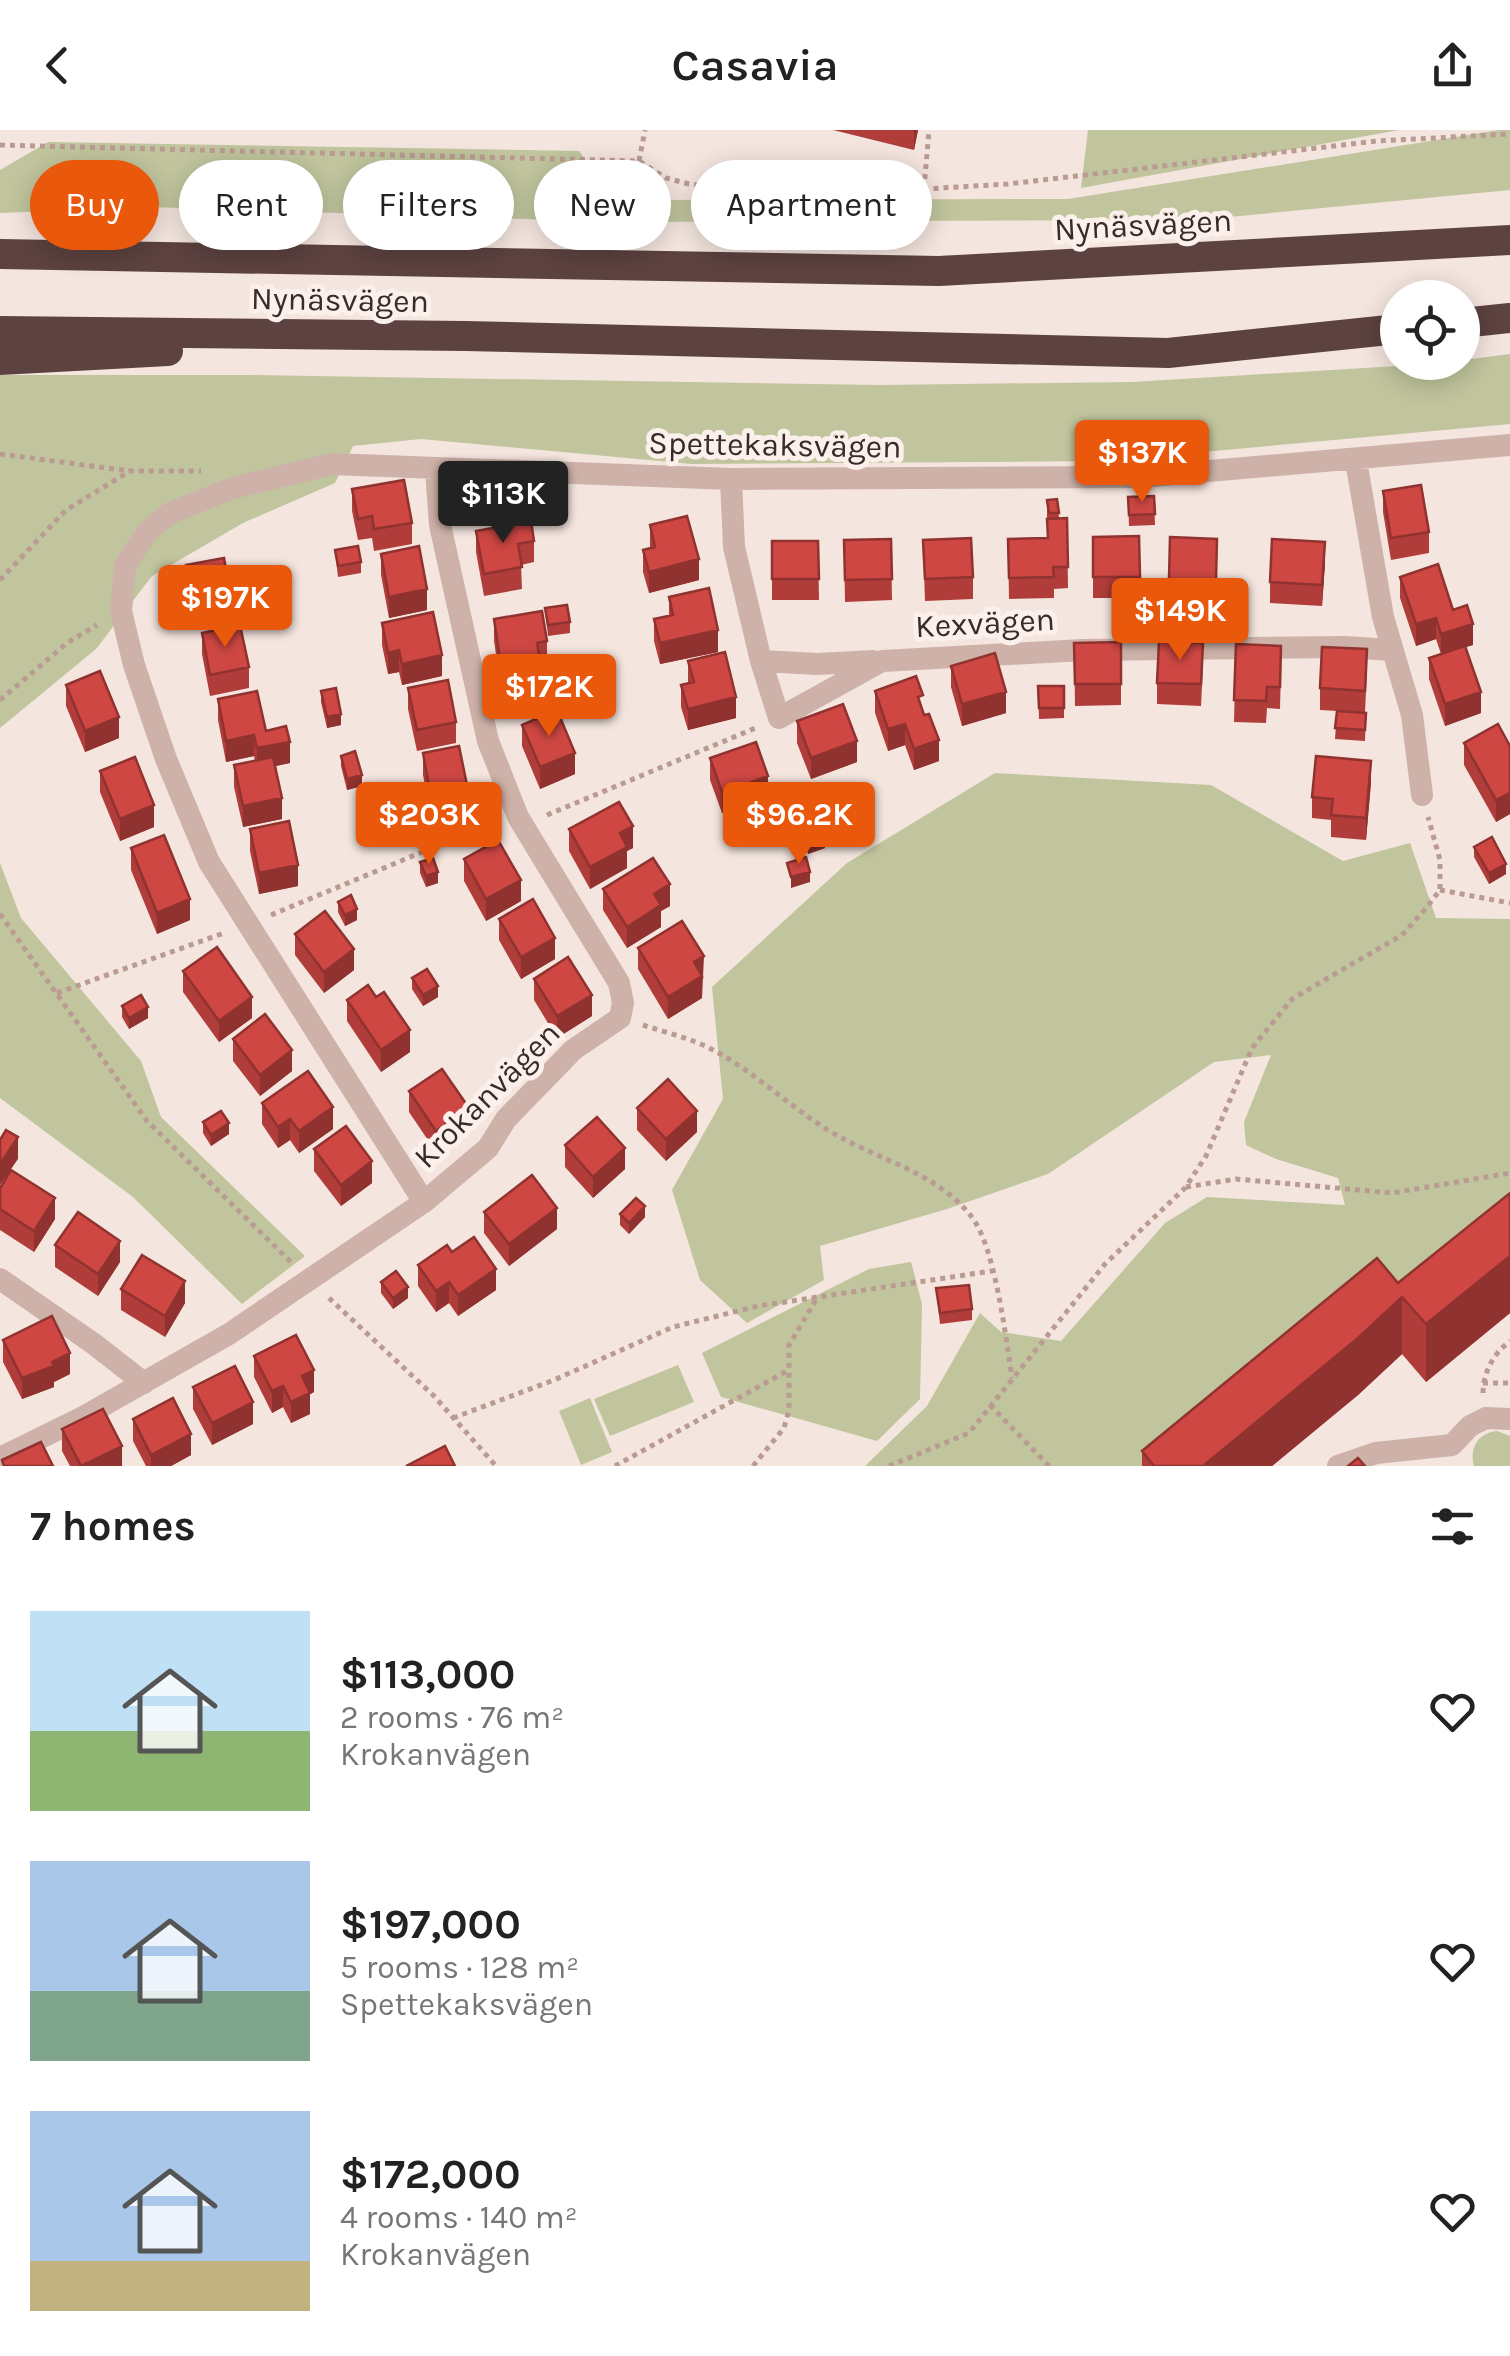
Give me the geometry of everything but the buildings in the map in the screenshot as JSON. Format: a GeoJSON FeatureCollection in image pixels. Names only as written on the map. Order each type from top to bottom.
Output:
{"type":"FeatureCollection","features":[{"type":"Feature","properties":{"kind":"highway","name":"Nynäsvägen"},"geometry":{"type":"LineString","coordinates":[[0,254],[939,271],[1510,240]]}},
{"type":"Feature","properties":{"kind":"highway"},"geometry":{"type":"LineString","coordinates":[[0,244],[234,258]]}},
{"type":"Feature","properties":{"kind":"highway"},"geometry":{"type":"LineString","coordinates":[[1480,321],[1510,318]]}},
{"type":"Feature","properties":{"kind":"highway","name":"Nynäsvägen"},"geometry":{"type":"LineString","coordinates":[[0,331],[466,336],[1168,353],[1380,332]]}},
{"type":"Feature","properties":{"kind":"highway"},"geometry":{"type":"LineString","coordinates":[[0,360],[466,336]]}},
{"type":"Feature","properties":{"kind":"street","name":"Spettekaksvägen"},"geometry":{"type":"LineString","coordinates":[[424,1202],[209,862],[185,811],[134,664],[122,611],[126,566],[147,532],[170,513],[234,488],[332,464],[731,478],[1140,477],[1510,446]]}},
{"type":"Feature","properties":{"kind":"street"},"geometry":{"type":"LineString","coordinates":[[1356,461],[1392,650],[1412,715],[1422,795]]}},
{"type":"Feature","properties":{"kind":"street"},"geometry":{"type":"LineString","coordinates":[[436,470],[440,525],[488,741],[518,816],[619,983],[623,1003],[620,1018]]}},
{"type":"Feature","properties":{"kind":"street"},"geometry":{"type":"LineString","coordinates":[[731,478],[734,547],[779,718]]}},
{"type":"Feature","properties":{"kind":"street","name":"Kexvägen"},"geometry":{"type":"LineString","coordinates":[[761,661],[817,664],[1083,650],[1344,646],[1392,650]]}},
{"type":"Feature","properties":{"kind":"street","name":"Kexvägen"},"geometry":{"type":"LineString","coordinates":[[779,718],[882,661]]}},
{"type":"Feature","properties":{"kind":"street","name":"Krokanvägen"},"geometry":{"type":"LineString","coordinates":[[0,1458],[144,1384],[230,1334],[424,1202],[488,1148],[506,1119],[574,1050],[620,1018]]}},
{"type":"Feature","properties":{"kind":"street"},"geometry":{"type":"LineString","coordinates":[[0,1279],[144,1384]]}},
{"type":"Feature","properties":{"kind":"street"},"geometry":{"type":"LineString","coordinates":[[1338,1466],[1376,1454],[1455,1455],[1470,1426],[1486,1418],[1510,1419]]}},
{"type":"Feature","properties":{"kind":"path"},"geometry":{"type":"LineString","coordinates":[[639,160],[645,130]]}},
{"type":"Feature","properties":{"kind":"path"},"geometry":{"type":"LineString","coordinates":[[926,160],[928,130]]}},
{"type":"Feature","properties":{"kind":"path"},"geometry":{"type":"LineString","coordinates":[[932,189],[1008,184],[1377,140],[1510,134]]}},
{"type":"Feature","properties":{"kind":"path"},"geometry":{"type":"LineString","coordinates":[[0,145],[599,160]]}},
{"type":"Feature","properties":{"kind":"path"},"geometry":{"type":"LineString","coordinates":[[0,454],[130,471],[229,471],[234,488]]}},
{"type":"Feature","properties":{"kind":"path"},"geometry":{"type":"LineString","coordinates":[[0,580],[66,510],[130,471]]}},
{"type":"Feature","properties":{"kind":"path"},"geometry":{"type":"LineString","coordinates":[[0,700],[67,643],[122,611]]}},
{"type":"Feature","properties":{"kind":"path"},"geometry":{"type":"LineString","coordinates":[[57,992],[248,924],[499,820],[542,816],[779,718]]}},
{"type":"Feature","properties":{"kind":"path"},"geometry":{"type":"LineString","coordinates":[[889,1466],[969,1433],[1105,1264],[1186,1188],[1206,1156],[1252,1048],[1292,999],[1402,935],[1440,890],[1440,860],[1422,795]]}},
{"type":"Feature","properties":{"kind":"path"},"geometry":{"type":"LineString","coordinates":[[1440,890],[1510,903]]}},
{"type":"Feature","properties":{"kind":"path"},"geometry":{"type":"LineString","coordinates":[[0,914],[147,1121],[434,1396],[496,1466]]}},
{"type":"Feature","properties":{"kind":"path"},"geometry":{"type":"LineString","coordinates":[[620,1018],[713,1049],[763,1080],[828,1130],[928,1177],[973,1218],[992,1271],[1012,1378]]}},
{"type":"Feature","properties":{"kind":"path"},"geometry":{"type":"LineString","coordinates":[[1186,1188],[1236,1180],[1392,1193],[1510,1173]]}},
{"type":"Feature","properties":{"kind":"path"},"geometry":{"type":"LineString","coordinates":[[453,1418],[554,1380],[672,1327],[758,1306],[992,1271]]}},
{"type":"Feature","properties":{"kind":"path"},"geometry":{"type":"LineString","coordinates":[[754,1466],[784,1428],[789,1410],[789,1345],[817,1298]]}},
{"type":"Feature","properties":{"kind":"path"},"geometry":{"type":"LineString","coordinates":[[1482,1404],[1483,1383],[1496,1351],[1510,1340]]}},
{"type":"Feature","properties":{"kind":"path"},"geometry":{"type":"LineString","coordinates":[[614,1466],[788,1371]]}},
{"type":"Feature","properties":{"kind":"path"},"geometry":{"type":"LineString","coordinates":[[1483,1383],[1510,1383]]}},
{"type":"Feature","properties":{"kind":"path"},"geometry":{"type":"LineString","coordinates":[[990,1405],[1048,1466]]}},
{"type":"Feature","properties":{"kind":"green space"},"geometry":{"type":"Polygon","coordinates":[[[1088,130],[1399,130],[1081,188],[1088,130]]]}},
{"type":"Feature","properties":{"kind":"green space"},"geometry":{"type":"Polygon","coordinates":[[[1510,130],[1510,190],[1198,220],[932,221],[932,199],[1068,199],[1510,130]]]}},
{"type":"Feature","properties":{"kind":"green space"},"geometry":{"type":"Polygon","coordinates":[[[48,142],[579,151],[585,160],[534,160],[534,219],[514,219],[514,160],[343,160],[343,213],[323,213],[323,160],[179,160],[179,208],[159,207],[159,160],[30,160],[30,212],[0,213],[0,170],[48,142]]]}},
{"type":"Feature","properties":{"kind":"green space"},"geometry":{"type":"Polygon","coordinates":[[[671,200],[691,200],[691,222],[671,222],[671,200]]]}},
{"type":"Feature","properties":{"kind":"green space"},"geometry":{"type":"Polygon","coordinates":[[[1510,354],[1510,424],[1104,461],[692,464],[421,439],[353,446],[335,483],[243,523],[152,576],[96,649],[0,728],[0,375],[880,385],[1132,382],[1380,367],[1380,380],[1480,380],[1480,358],[1510,354]]]}},
{"type":"Feature","properties":{"kind":"green space"},"geometry":{"type":"Polygon","coordinates":[[[995,773],[1211,785],[1343,861],[1410,843],[1436,918],[1510,919],[1510,1219],[1191,1466],[865,1466],[927,1406],[980,1313],[1001,1332],[1061,1341],[1165,1223],[1207,1197],[1345,1205],[1338,1178],[1276,1159],[1246,1145],[1244,1122],[1271,1055],[1214,1062],[1048,1174],[820,1246],[824,1280],[747,1323],[700,1280],[672,1190],[723,1099],[712,987],[847,863],[995,773]]]}},
{"type":"Feature","properties":{"kind":"green space"},"geometry":{"type":"Polygon","coordinates":[[[0,863],[21,918],[141,1061],[161,1117],[305,1256],[242,1304],[133,1197],[0,1098],[0,863]]]}},
{"type":"Feature","properties":{"kind":"green space"},"geometry":{"type":"Polygon","coordinates":[[[911,1262],[922,1304],[920,1399],[877,1441],[721,1397],[702,1353],[869,1269],[911,1262]]]}},
{"type":"Feature","properties":{"kind":"green space"},"geometry":{"type":"Polygon","coordinates":[[[678,1365],[694,1402],[610,1436],[594,1399],[678,1365]]]}},
{"type":"Feature","properties":{"kind":"green space"},"geometry":{"type":"Polygon","coordinates":[[[590,1398],[612,1452],[581,1465],[559,1411],[590,1398]]]}},
{"type":"Feature","properties":{"kind":"green space"},"geometry":{"type":"Polygon","coordinates":[[[1497,1431],[1510,1436],[1510,1466],[1474,1466],[1476,1442],[1497,1431]]]}}]}
